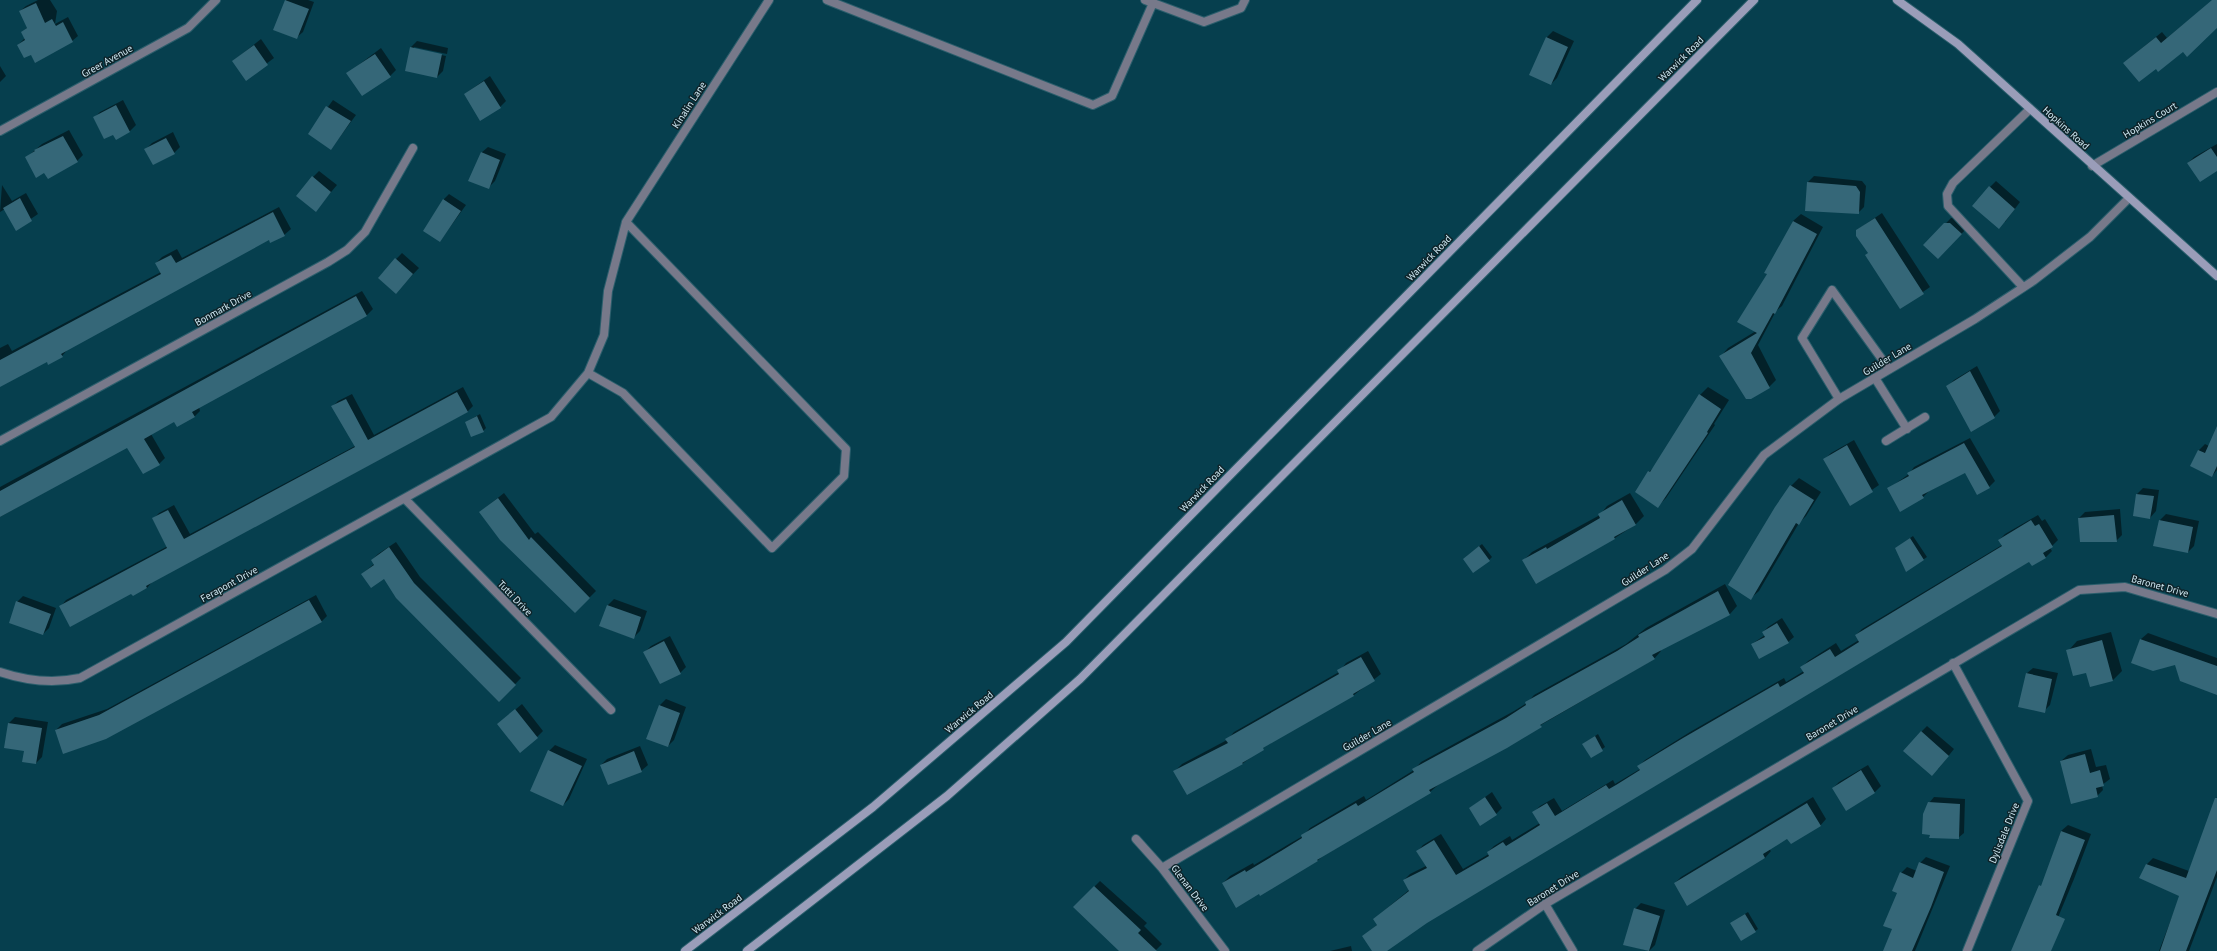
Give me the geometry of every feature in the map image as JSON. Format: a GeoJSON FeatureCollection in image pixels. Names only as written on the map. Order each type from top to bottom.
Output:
{"type":"FeatureCollection","features":[{"type":"Feature","properties":{"kind":"main road","name":"Warwick Road"},"geometry":{"type":"LineString","coordinates":[[685,951],[873,807],[1066,642],[1697,0]]}},
{"type":"Feature","properties":{"kind":"main road","name":"Warwick Road"},"geometry":{"type":"LineString","coordinates":[[747,951],[947,796],[1080,679],[1754,0]]}},
{"type":"Feature","properties":{"kind":"main road","name":"Hopkins Road"},"geometry":{"type":"LineString","coordinates":[[1897,0],[1958,44],[2092,166],[2217,276]]}},
{"type":"Feature","properties":{"kind":"street","name":"Greer Avenue"},"geometry":{"type":"LineString","coordinates":[[0,131],[188,28],[216,0]]}},
{"type":"Feature","properties":{"kind":"street","name":"Kinalin Lane"},"geometry":{"type":"LineString","coordinates":[[588,373],[604,335],[608,292],[626,222],[769,0]]}},
{"type":"Feature","properties":{"kind":"street"},"geometry":{"type":"LineString","coordinates":[[828,0],[1093,106],[1112,96],[1149,2],[1204,22],[1241,8],[1245,0]]}},
{"type":"Feature","properties":{"kind":"street","name":"Hopkins Court"},"geometry":{"type":"LineString","coordinates":[[2092,166],[2217,92]]}},
{"type":"Feature","properties":{"kind":"street"},"geometry":{"type":"LineString","coordinates":[[2023,287],[1948,206],[1947,194],[1953,183],[2030,109]]}},
{"type":"Feature","properties":{"kind":"street","name":"Bonmark Drive"},"geometry":{"type":"LineString","coordinates":[[0,441],[328,262],[347,250],[365,232],[413,148]]}},
{"type":"Feature","properties":{"kind":"street","name":"Guilder Lane"},"geometry":{"type":"LineString","coordinates":[[1162,868],[1666,570],[1692,549],[1764,455],[1839,399],[1975,318],[2023,287],[2090,237],[2128,198]]}},
{"type":"Feature","properties":{"kind":"street"},"geometry":{"type":"LineString","coordinates":[[588,373],[623,393],[772,548],[844,476],[846,449],[626,222]]}},
{"type":"Feature","properties":{"kind":"street"},"geometry":{"type":"LineString","coordinates":[[1839,399],[1802,338],[1832,290],[1889,369]]}},
{"type":"Feature","properties":{"kind":"street","name":"Ferapont Drive"},"geometry":{"type":"LineString","coordinates":[[0,672],[28,680],[62,682],[80,678],[552,418],[588,373]]}},
{"type":"Feature","properties":{"kind":"street"},"geometry":{"type":"LineString","coordinates":[[1875,378],[1907,429]]}},
{"type":"Feature","properties":{"kind":"street"},"geometry":{"type":"LineString","coordinates":[[1886,441],[1925,417]]}},
{"type":"Feature","properties":{"kind":"street","name":"Tutti Drive"},"geometry":{"type":"LineString","coordinates":[[405,499],[611,710]]}},
{"type":"Feature","properties":{"kind":"street","name":"Baronet Drive"},"geometry":{"type":"LineString","coordinates":[[1477,951],[1545,904],[2079,590],[2125,587],[2193,605],[2217,614]]}},
{"type":"Feature","properties":{"kind":"street","name":"Dylisdale Drive"},"geometry":{"type":"LineString","coordinates":[[1953,663],[2028,801],[1967,951]]}},
{"type":"Feature","properties":{"kind":"street","name":"Glenan Drive"},"geometry":{"type":"LineString","coordinates":[[1136,840],[1162,868],[1225,951]]}},
{"type":"Feature","properties":{"kind":"street"},"geometry":{"type":"LineString","coordinates":[[1545,904],[1573,951]]}},
{"type":"Feature","properties":{"kind":"building"},"geometry":{"type":"Polygon","coordinates":[[[285,0],[309,9],[297,39],[273,30],[285,0]]]}},
{"type":"Feature","properties":{"kind":"building"},"geometry":{"type":"Polygon","coordinates":[[[2212,0],[2217,0],[2217,28],[2187,57],[2183,52],[2158,72],[2156,69],[2139,82],[2123,63],[2156,37],[2161,43],[2212,0]]]}},
{"type":"Feature","properties":{"kind":"building"},"geometry":{"type":"Polygon","coordinates":[[[36,3],[45,23],[52,19],[56,26],[63,22],[73,42],[35,63],[31,55],[24,58],[17,45],[25,40],[21,32],[27,28],[19,11],[36,3]]]}},
{"type":"Feature","properties":{"kind":"building"},"geometry":{"type":"Polygon","coordinates":[[[1546,37],[1568,47],[1551,85],[1529,75],[1546,37]]]}},
{"type":"Feature","properties":{"kind":"building"},"geometry":{"type":"Polygon","coordinates":[[[254,45],[268,65],[246,81],[232,61],[254,45]]]}},
{"type":"Feature","properties":{"kind":"building"},"geometry":{"type":"Polygon","coordinates":[[[410,47],[442,54],[437,78],[405,71],[410,47]]]}},
{"type":"Feature","properties":{"kind":"building"},"geometry":{"type":"Polygon","coordinates":[[[375,54],[391,77],[362,96],[346,73],[375,54]]]}},
{"type":"Feature","properties":{"kind":"building"},"geometry":{"type":"Polygon","coordinates":[[[484,81],[501,108],[480,121],[464,94],[484,81]]]}},
{"type":"Feature","properties":{"kind":"building"},"geometry":{"type":"Polygon","coordinates":[[[116,105],[130,132],[116,140],[113,135],[104,139],[93,117],[116,105]]]}},
{"type":"Feature","properties":{"kind":"building"},"geometry":{"type":"Polygon","coordinates":[[[326,106],[351,121],[331,150],[308,134],[326,106]]]}},
{"type":"Feature","properties":{"kind":"building"},"geometry":{"type":"Polygon","coordinates":[[[63,136],[78,162],[48,179],[44,173],[36,178],[25,157],[35,151],[34,150],[63,136]]]}},
{"type":"Feature","properties":{"kind":"building"},"geometry":{"type":"Polygon","coordinates":[[[166,138],[175,154],[153,165],[144,149],[166,138]]]}},
{"type":"Feature","properties":{"kind":"building"},"geometry":{"type":"Polygon","coordinates":[[[2211,148],[2217,157],[2217,171],[2200,182],[2187,163],[2211,148]]]}},
{"type":"Feature","properties":{"kind":"building"},"geometry":{"type":"Polygon","coordinates":[[[481,152],[500,160],[489,189],[468,181],[481,152]]]}},
{"type":"Feature","properties":{"kind":"building"},"geometry":{"type":"Polygon","coordinates":[[[312,176],[331,192],[316,212],[296,196],[312,176]]]}},
{"type":"Feature","properties":{"kind":"building"},"geometry":{"type":"Polygon","coordinates":[[[1807,182],[1856,186],[1860,192],[1859,214],[1805,211],[1807,182]]]}},
{"type":"Feature","properties":{"kind":"building"},"geometry":{"type":"Polygon","coordinates":[[[1989,186],[2015,209],[1999,229],[1972,206],[1989,186]]]}},
{"type":"Feature","properties":{"kind":"building"},"geometry":{"type":"Polygon","coordinates":[[[20,198],[32,221],[16,231],[3,208],[20,198]]]}},
{"type":"Feature","properties":{"kind":"building"},"geometry":{"type":"Polygon","coordinates":[[[443,199],[461,211],[440,242],[423,231],[443,199]]]}},
{"type":"Feature","properties":{"kind":"building"},"geometry":{"type":"Polygon","coordinates":[[[273,212],[285,236],[270,243],[269,240],[61,354],[63,357],[48,365],[47,362],[0,387],[0,360],[161,274],[155,263],[171,255],[176,263],[273,212]]]}},
{"type":"Feature","properties":{"kind":"building"},"geometry":{"type":"Polygon","coordinates":[[[1875,218],[1924,294],[1900,309],[1865,255],[1868,253],[1856,236],[1856,230],[1875,218]]]}},
{"type":"Feature","properties":{"kind":"building"},"geometry":{"type":"Polygon","coordinates":[[[1793,221],[1817,234],[1775,314],[1773,313],[1751,353],[1770,388],[1751,399],[1746,399],[1719,356],[1757,333],[1737,322],[1767,274],[1764,273],[1793,221]]]}},
{"type":"Feature","properties":{"kind":"building"},"geometry":{"type":"Polygon","coordinates":[[[1944,223],[1950,223],[1962,234],[1938,259],[1923,245],[1944,223]]]}},
{"type":"Feature","properties":{"kind":"building"},"geometry":{"type":"Polygon","coordinates":[[[395,258],[413,274],[396,294],[378,278],[395,258]]]}},
{"type":"Feature","properties":{"kind":"building"},"geometry":{"type":"Polygon","coordinates":[[[356,296],[367,316],[192,412],[195,417],[177,427],[174,422],[144,439],[160,465],[143,474],[127,448],[0,517],[0,491],[356,296]]]}},
{"type":"Feature","properties":{"kind":"building"},"geometry":{"type":"Polygon","coordinates":[[[1970,371],[1995,418],[1971,432],[1946,386],[1970,371]]]}},
{"type":"Feature","properties":{"kind":"building"},"geometry":{"type":"Polygon","coordinates":[[[457,392],[468,412],[146,586],[147,588],[133,596],[131,594],[70,627],[59,606],[167,548],[152,518],[168,510],[184,539],[355,447],[331,406],[346,399],[368,440],[457,392]]]}},
{"type":"Feature","properties":{"kind":"building"},"geometry":{"type":"Polygon","coordinates":[[[1699,394],[1721,409],[1707,432],[1708,433],[1658,508],[1635,492],[1648,471],[1650,472],[1699,394]]]}},
{"type":"Feature","properties":{"kind":"building"},"geometry":{"type":"Polygon","coordinates":[[[477,416],[484,432],[471,437],[465,422],[477,416]]]}},
{"type":"Feature","properties":{"kind":"building"},"geometry":{"type":"Polygon","coordinates":[[[2217,426],[2217,466],[2212,477],[2190,466],[2198,450],[2205,453],[2217,426]]]}},
{"type":"Feature","properties":{"kind":"building"},"geometry":{"type":"Polygon","coordinates":[[[1964,443],[1990,488],[1977,495],[1965,473],[1922,495],[1924,498],[1900,512],[1887,488],[1909,476],[1907,473],[1964,443]]]}},
{"type":"Feature","properties":{"kind":"building"},"geometry":{"type":"Polygon","coordinates":[[[1847,445],[1873,492],[1850,506],[1823,459],[1847,445]]]}},
{"type":"Feature","properties":{"kind":"building"},"geometry":{"type":"Polygon","coordinates":[[[1790,485],[1814,500],[1799,525],[1796,523],[1751,600],[1728,585],[1790,485]]]}},
{"type":"Feature","properties":{"kind":"building"},"geometry":{"type":"Polygon","coordinates":[[[2136,494],[2154,496],[2150,519],[2133,516],[2136,494]]]}},
{"type":"Feature","properties":{"kind":"building"},"geometry":{"type":"Polygon","coordinates":[[[498,498],[529,540],[531,537],[590,598],[575,613],[500,540],[479,512],[498,498]]]}},
{"type":"Feature","properties":{"kind":"building"},"geometry":{"type":"Polygon","coordinates":[[[1622,500],[1636,525],[1614,537],[1615,539],[1536,584],[1522,560],[1546,547],[1547,549],[1600,518],[1598,514],[1622,500]]]}},
{"type":"Feature","properties":{"kind":"building"},"geometry":{"type":"Polygon","coordinates":[[[2114,515],[2117,542],[2080,542],[2078,518],[2114,515]]]}},
{"type":"Feature","properties":{"kind":"building"},"geometry":{"type":"Polygon","coordinates":[[[2031,520],[2035,526],[2039,524],[2053,547],[2043,553],[2046,558],[2032,566],[2029,562],[1427,923],[1387,951],[1372,951],[1362,936],[1377,925],[1373,919],[1409,891],[1403,880],[1427,868],[1416,851],[1434,840],[1456,875],[1489,856],[1487,852],[1503,842],[1506,846],[1540,825],[1532,812],[1547,803],[1555,816],[1606,785],[1609,789],[1640,770],[1637,766],[1683,738],[1778,683],[1780,687],[1804,673],[1800,667],[1830,649],[1835,657],[1859,642],[1855,635],[2002,546],[1998,540],[2031,520]]]}},
{"type":"Feature","properties":{"kind":"building"},"geometry":{"type":"Polygon","coordinates":[[[2159,520],[2193,527],[2188,553],[2153,546],[2159,520]]]}},
{"type":"Feature","properties":{"kind":"building"},"geometry":{"type":"Polygon","coordinates":[[[1910,538],[1924,560],[1906,572],[1895,548],[1910,538]]]}},
{"type":"Feature","properties":{"kind":"building"},"geometry":{"type":"Polygon","coordinates":[[[1479,546],[1490,561],[1473,573],[1463,559],[1479,546]]]}},
{"type":"Feature","properties":{"kind":"building"},"geometry":{"type":"Polygon","coordinates":[[[389,547],[414,583],[516,685],[499,702],[396,598],[384,579],[371,588],[361,574],[374,565],[371,560],[389,547]]]}},
{"type":"Feature","properties":{"kind":"building"},"geometry":{"type":"Polygon","coordinates":[[[1718,591],[1730,615],[1652,655],[1655,659],[1540,725],[1542,727],[1507,748],[1429,790],[1431,793],[1317,860],[1318,861],[1260,896],[1259,894],[1236,908],[1222,883],[1245,870],[1246,872],[1302,838],[1301,835],[1356,803],[1358,806],[1414,772],[1412,769],[1506,718],[1526,705],[1525,702],[1617,651],[1639,637],[1638,635],[1718,591]]]}},
{"type":"Feature","properties":{"kind":"building"},"geometry":{"type":"Polygon","coordinates":[[[309,600],[322,622],[106,739],[63,754],[55,730],[99,715],[309,600]]]}},
{"type":"Feature","properties":{"kind":"building"},"geometry":{"type":"Polygon","coordinates":[[[16,601],[51,614],[43,635],[9,623],[16,601]]]}},
{"type":"Feature","properties":{"kind":"building"},"geometry":{"type":"Polygon","coordinates":[[[607,605],[641,617],[634,639],[599,626],[607,605]]]}},
{"type":"Feature","properties":{"kind":"building"},"geometry":{"type":"Polygon","coordinates":[[[1777,623],[1789,643],[1759,659],[1751,644],[1765,637],[1762,632],[1777,623]]]}},
{"type":"Feature","properties":{"kind":"building"},"geometry":{"type":"Polygon","coordinates":[[[2140,639],[2217,666],[2217,695],[2180,681],[2175,665],[2153,671],[2131,663],[2140,639]]]}},
{"type":"Feature","properties":{"kind":"building"},"geometry":{"type":"Polygon","coordinates":[[[2102,640],[2113,681],[2090,687],[2086,673],[2073,676],[2066,650],[2102,640]]]}},
{"type":"Feature","properties":{"kind":"building"},"geometry":{"type":"Polygon","coordinates":[[[664,641],[681,674],[660,684],[643,652],[664,641]]]}},
{"type":"Feature","properties":{"kind":"building"},"geometry":{"type":"Polygon","coordinates":[[[1361,657],[1375,681],[1353,694],[1354,696],[1263,748],[1264,750],[1242,763],[1243,764],[1187,795],[1173,771],[1228,743],[1225,739],[1339,674],[1337,670],[1361,657]]]}},
{"type":"Feature","properties":{"kind":"building"},"geometry":{"type":"Polygon","coordinates":[[[2026,673],[2052,679],[2045,713],[2018,707],[2026,673]]]}},
{"type":"Feature","properties":{"kind":"building"},"geometry":{"type":"Polygon","coordinates":[[[659,705],[680,713],[668,747],[646,739],[659,705]]]}},
{"type":"Feature","properties":{"kind":"building"},"geometry":{"type":"Polygon","coordinates":[[[515,709],[538,738],[520,753],[497,724],[515,709]]]}},
{"type":"Feature","properties":{"kind":"building"},"geometry":{"type":"Polygon","coordinates":[[[8,723],[42,728],[36,764],[22,762],[24,751],[4,748],[8,723]]]}},
{"type":"Feature","properties":{"kind":"building"},"geometry":{"type":"Polygon","coordinates":[[[1921,731],[1949,756],[1932,776],[1903,751],[1921,731]]]}},
{"type":"Feature","properties":{"kind":"building"},"geometry":{"type":"Polygon","coordinates":[[[1595,736],[1603,751],[1591,758],[1582,744],[1595,736]]]}},
{"type":"Feature","properties":{"kind":"building"},"geometry":{"type":"Polygon","coordinates":[[[548,750],[582,766],[563,806],[530,791],[548,750]]]}},
{"type":"Feature","properties":{"kind":"building"},"geometry":{"type":"Polygon","coordinates":[[[634,751],[642,772],[608,785],[600,765],[634,751]]]}},
{"type":"Feature","properties":{"kind":"building"},"geometry":{"type":"Polygon","coordinates":[[[2085,754],[2090,773],[2100,770],[2104,786],[2096,788],[2098,797],[2071,804],[2060,761],[2085,754]]]}},
{"type":"Feature","properties":{"kind":"building"},"geometry":{"type":"Polygon","coordinates":[[[1861,770],[1875,793],[1846,811],[1832,788],[1861,770]]]}},
{"type":"Feature","properties":{"kind":"building"},"geometry":{"type":"Polygon","coordinates":[[[1485,797],[1497,815],[1480,826],[1469,808],[1485,797]]]}},
{"type":"Feature","properties":{"kind":"building"},"geometry":{"type":"Polygon","coordinates":[[[2215,798],[2217,798],[2217,870],[2186,951],[2160,951],[2179,896],[2139,878],[2146,864],[2186,878],[2215,798]]]}},
{"type":"Feature","properties":{"kind":"building"},"geometry":{"type":"Polygon","coordinates":[[[1928,802],[1960,804],[1959,839],[1929,838],[1930,835],[1922,834],[1923,814],[1928,802]]]}},
{"type":"Feature","properties":{"kind":"building"},"geometry":{"type":"Polygon","coordinates":[[[1807,803],[1821,826],[1791,844],[1787,839],[1763,854],[1765,858],[1687,906],[1674,883],[1807,803]]]}},
{"type":"Feature","properties":{"kind":"building"},"geometry":{"type":"Polygon","coordinates":[[[2061,831],[2085,840],[2056,915],[2065,919],[2051,951],[2011,951],[2039,885],[2041,886],[2061,831]]]}},
{"type":"Feature","properties":{"kind":"building"},"geometry":{"type":"Polygon","coordinates":[[[1919,862],[1944,872],[1931,907],[1912,951],[1883,951],[1892,929],[1883,926],[1897,893],[1892,891],[1900,872],[1913,878],[1919,862]]]}},
{"type":"Feature","properties":{"kind":"building"},"geometry":{"type":"Polygon","coordinates":[[[1094,886],[1141,930],[1138,933],[1157,951],[1119,951],[1073,907],[1094,886]]]}},
{"type":"Feature","properties":{"kind":"building"},"geometry":{"type":"Polygon","coordinates":[[[1634,908],[1660,916],[1649,951],[1623,945],[1634,908]]]}},
{"type":"Feature","properties":{"kind":"building"},"geometry":{"type":"Polygon","coordinates":[[[1745,914],[1756,932],[1741,941],[1730,923],[1745,914]]]}}]}
